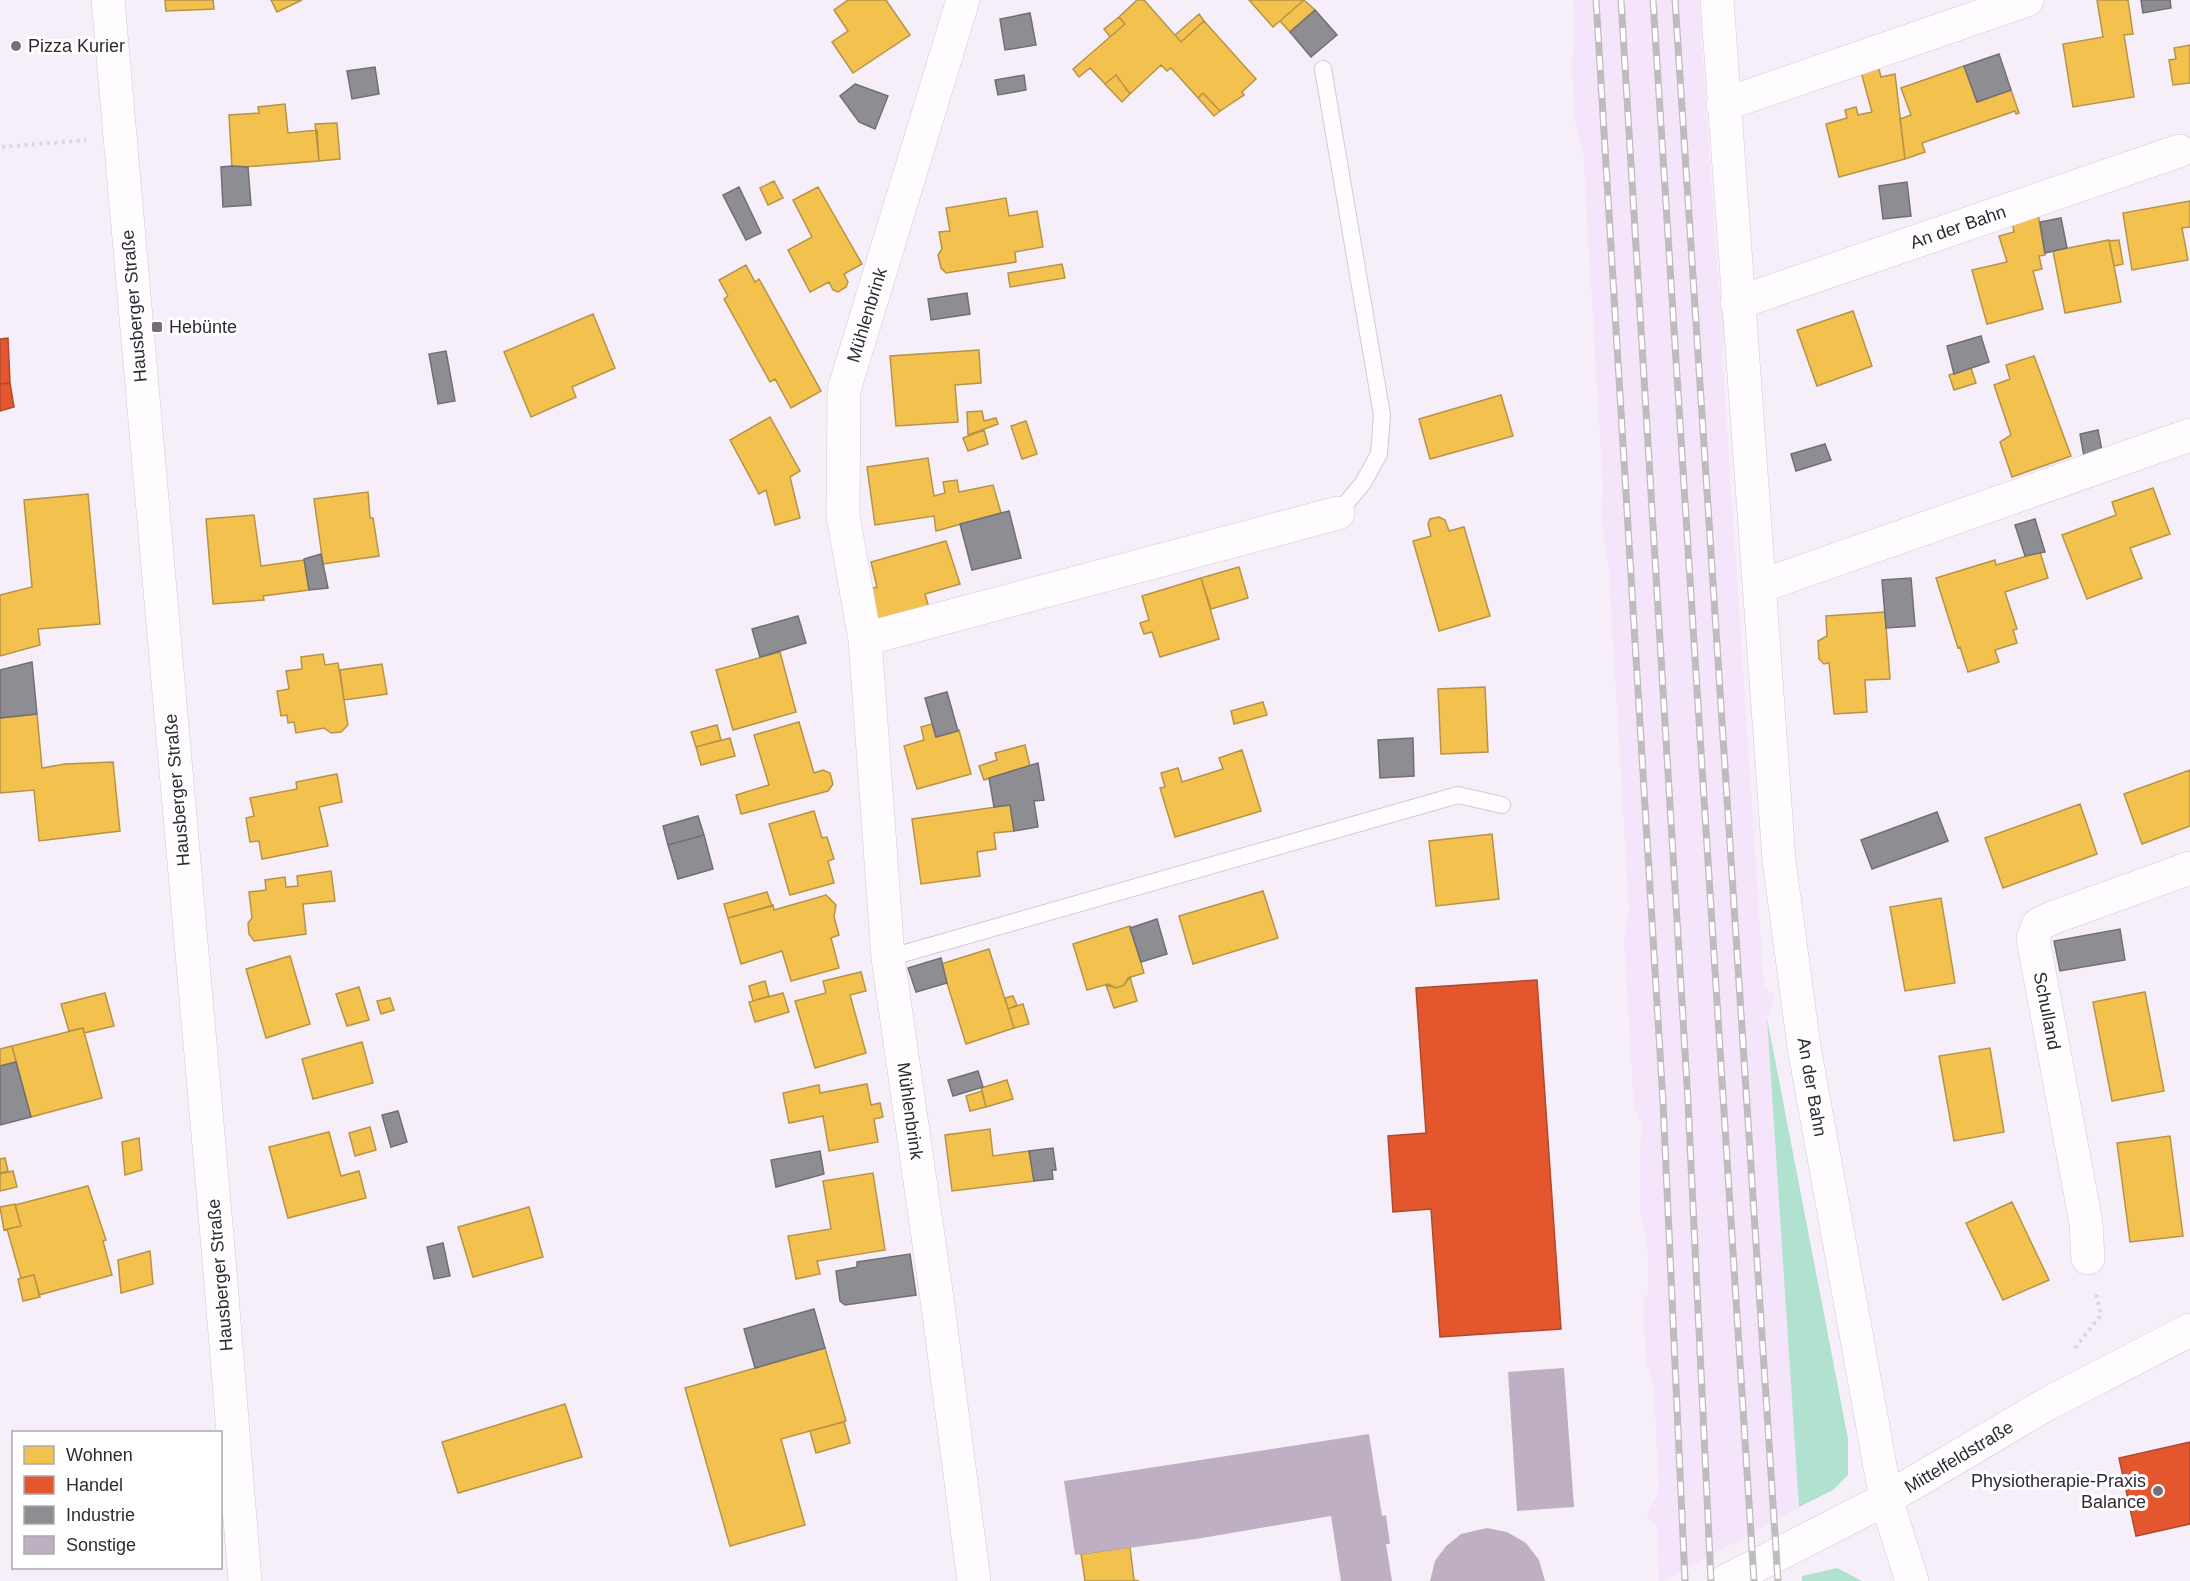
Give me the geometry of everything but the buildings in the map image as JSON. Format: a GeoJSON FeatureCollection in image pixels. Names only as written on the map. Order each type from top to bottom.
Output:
{"type":"FeatureCollection","features":[{"type":"Feature","properties":{"kind":"street","name":"Hausberger Straße"},"geometry":{"type":"LineString","coordinates":[[108,0],[219,1259],[245,1581]]}},
{"type":"Feature","properties":{"kind":"street","name":"Mühlenbrink"},"geometry":{"type":"LineString","coordinates":[[963,0],[844,390],[843,516],[865,639],[888,958],[938,1306],[974,1581]]}},
{"type":"Feature","properties":{"kind":"street","name":"An der Bahn"},"geometry":{"type":"LineString","coordinates":[[1717,0],[1737,303],[1761,586],[1779,860],[1804,1047],[1886,1499],[1912,1581]]}},
{"type":"Feature","properties":{"kind":"street"},"geometry":{"type":"LineString","coordinates":[[1723,105],[2027,0]]}},
{"type":"Feature","properties":{"kind":"street","name":"An der Bahn"},"geometry":{"type":"LineString","coordinates":[[1737,303],[2179,151]]}},
{"type":"Feature","properties":{"kind":"street"},"geometry":{"type":"LineString","coordinates":[[1761,586],[2190,435]]}},
{"type":"Feature","properties":{"kind":"street"},"geometry":{"type":"LineString","coordinates":[[865,639],[1338,513]]}},
{"type":"Feature","properties":{"kind":"street","name":"Schulland"},"geometry":{"type":"LineString","coordinates":[[2088,1258],[2086,1223],[2033,939],[2038,925],[2052,918],[2190,868]]}},
{"type":"Feature","properties":{"kind":"street","name":"Mittelfeldstraße"},"geometry":{"type":"LineString","coordinates":[[1726,1581],[1886,1499],[2047,1404],[2190,1329]]}},
{"type":"Feature","properties":{"kind":"lane"},"geometry":{"type":"LineString","coordinates":[[1323,69],[1382,415],[1379,454],[1363,483],[1338,513]]}},
{"type":"Feature","properties":{"kind":"lane"},"geometry":{"type":"LineString","coordinates":[[888,958],[1458,795],[1502,805]]}},
{"type":"Feature","properties":{"kind":"path"},"geometry":{"type":"LineString","coordinates":[[2,147],[119,137]]}},
{"type":"Feature","properties":{"kind":"path"},"geometry":{"type":"LineString","coordinates":[[2047,1404],[2062,1364],[2101,1315],[2088,1258]]}},
{"type":"Feature","properties":{"kind":"shaded area"},"geometry":{"type":"Polygon","coordinates":[[[1573,0],[1699,0],[1717,268],[1725,327],[1722,353],[1764,988],[1775,995],[1767,1018],[1799,1507],[1664,1581],[1659,1581],[1657,1524],[1646,1517],[1659,1491],[1654,1387],[1646,1361],[1643,1302],[1649,1289],[1647,1240],[1640,1212],[1641,1122],[1634,1107],[1624,938],[1629,910],[1609,573],[1601,514],[1603,486],[1583,150],[1575,122],[1572,65],[1575,37],[1573,0]]]}},
{"type":"Feature","properties":{"kind":"green space"},"geometry":{"type":"Polygon","coordinates":[[[1767,1018],[1848,1439],[1848,1475],[1833,1490],[1799,1507],[1767,1018]]]}},
{"type":"Feature","properties":{"kind":"green space"},"geometry":{"type":"Polygon","coordinates":[[[1837,1568],[1862,1581],[1802,1581],[1802,1576],[1837,1568]]]}},
{"type":"Feature","properties":{"kind":"railway"},"geometry":{"type":"LineString","coordinates":[[1596,0],[1663,1102],[1685,1581]]}},
{"type":"Feature","properties":{"kind":"railway"},"geometry":{"type":"LineString","coordinates":[[1621,0],[1688,1101],[1711,1581]]}},
{"type":"Feature","properties":{"kind":"railway"},"geometry":{"type":"LineString","coordinates":[[1653,0],[1754,1581]]}},
{"type":"Feature","properties":{"kind":"railway"},"geometry":{"type":"LineString","coordinates":[[1675,0],[1778,1581]]}},
{"type":"Feature","properties":{"kind":"place","name":"Pizza Kurier"},"geometry":{"type":"Point","coordinates":[16,46]}},
{"type":"Feature","properties":{"kind":"place","name":"Hebünte"},"geometry":{"type":"Point","coordinates":[157,327]}},
{"type":"Feature","properties":{"kind":"place","name":"Physiotherapie-Praxis Balance"},"geometry":{"type":"Point","coordinates":[2158,1491]}}]}
